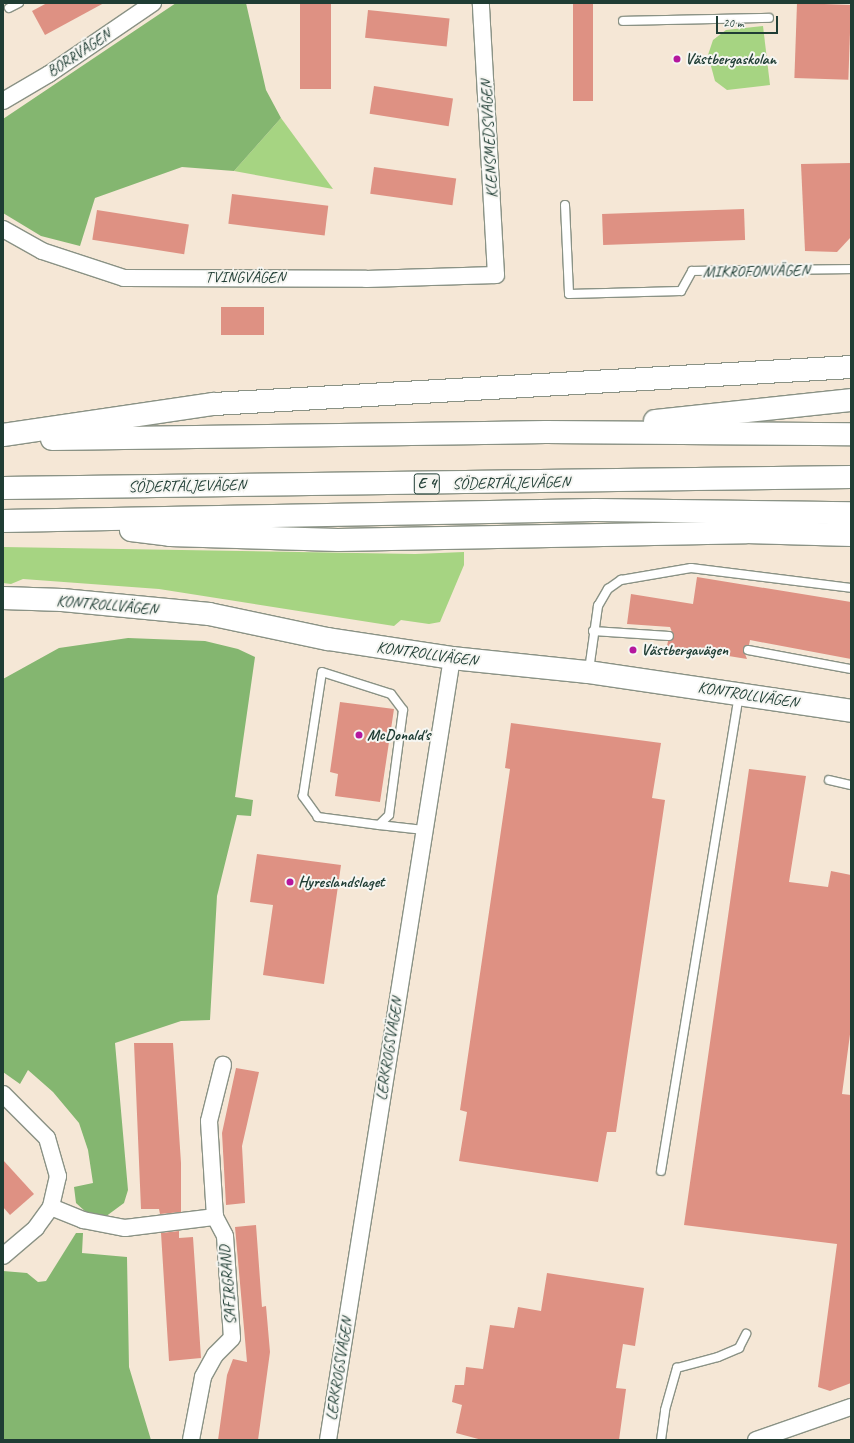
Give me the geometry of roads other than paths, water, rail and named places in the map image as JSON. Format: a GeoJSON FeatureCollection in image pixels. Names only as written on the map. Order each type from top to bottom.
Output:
{"type":"FeatureCollection","features":[{"type":"Feature","properties":{"kind":"main road"},"geometry":{"type":"LineString","coordinates":[[3,435],[214,404],[851,367]]}},
{"type":"Feature","properties":{"kind":"main road"},"geometry":{"type":"LineString","coordinates":[[546,432],[851,400]]}},
{"type":"Feature","properties":{"kind":"main road"},"geometry":{"type":"LineString","coordinates":[[3,440],[546,432],[851,434]]}},
{"type":"Feature","properties":{"kind":"main road","name":"SÖDERTÄLJEVÄGEN"},"geometry":{"type":"LineString","coordinates":[[3,488],[851,477]]}},
{"type":"Feature","properties":{"kind":"main road"},"geometry":{"type":"LineString","coordinates":[[3,521],[595,510],[851,514]]}},
{"type":"Feature","properties":{"kind":"main road"},"geometry":{"type":"LineString","coordinates":[[56,520],[170,535],[338,540],[746,532],[851,535]]}},
{"type":"Feature","properties":{"kind":"main road","name":"KONTROLLVÄGEN"},"geometry":{"type":"LineString","coordinates":[[3,598],[62,600],[209,614],[328,639],[452,658],[588,672],[851,712]]}},
{"type":"Feature","properties":{"kind":"street","name":"BORRVÄGEN"},"geometry":{"type":"LineString","coordinates":[[3,101],[49,74],[152,3]]}},
{"type":"Feature","properties":{"kind":"street","name":"KLENSMEDSVÄGEN"},"geometry":{"type":"LineString","coordinates":[[481,3],[496,275]]}},
{"type":"Feature","properties":{"kind":"street","name":"TVINGVÄGEN"},"geometry":{"type":"LineString","coordinates":[[3,229],[42,251],[124,278],[366,279],[496,275]]}},
{"type":"Feature","properties":{"kind":"street","name":"LERKROGSVÄGEN"},"geometry":{"type":"LineString","coordinates":[[328,1440],[452,658]]}},
{"type":"Feature","properties":{"kind":"street","name":"SAFIRGRÄND"},"geometry":{"type":"LineString","coordinates":[[191,1440],[203,1377],[215,1355],[232,1338],[225,1236],[215,1217],[209,1121],[223,1065]]}},
{"type":"Feature","properties":{"kind":"street"},"geometry":{"type":"LineString","coordinates":[[3,1094],[47,1138],[58,1176],[51,1207],[36,1228],[5,1255]]}},
{"type":"Feature","properties":{"kind":"street"},"geometry":{"type":"LineString","coordinates":[[51,1207],[83,1220],[125,1228],[215,1217]]}},
{"type":"Feature","properties":{"kind":"street"},"geometry":{"type":"LineString","coordinates":[[756,1440],[851,1407]]}},
{"type":"Feature","properties":{"kind":"lane"},"geometry":{"type":"LineString","coordinates":[[9,8],[19,3]]}},
{"type":"Feature","properties":{"kind":"lane"},"geometry":{"type":"LineString","coordinates":[[623,21],[769,18]]}},
{"type":"Feature","properties":{"kind":"lane","name":"MIKROFONVÄGEN"},"geometry":{"type":"LineString","coordinates":[[565,205],[569,294],[681,291],[692,271],[851,269]]}},
{"type":"Feature","properties":{"kind":"lane"},"geometry":{"type":"LineString","coordinates":[[588,672],[598,606],[608,588],[621,580],[692,568],[851,588]]}},
{"type":"Feature","properties":{"kind":"lane"},"geometry":{"type":"LineString","coordinates":[[593,631],[669,636]]}},
{"type":"Feature","properties":{"kind":"lane"},"geometry":{"type":"LineString","coordinates":[[748,650],[851,669]]}},
{"type":"Feature","properties":{"kind":"lane"},"geometry":{"type":"LineString","coordinates":[[379,825],[389,815],[403,710],[391,694],[322,672],[303,796],[318,817],[379,825],[424,830]]}},
{"type":"Feature","properties":{"kind":"lane"},"geometry":{"type":"LineString","coordinates":[[661,1171],[739,694]]}},
{"type":"Feature","properties":{"kind":"lane"},"geometry":{"type":"LineString","coordinates":[[829,780],[851,785]]}},
{"type":"Feature","properties":{"kind":"lane"},"geometry":{"type":"LineString","coordinates":[[661,1440],[665,1410],[677,1368],[718,1357],[739,1348],[746,1334]]}},
{"type":"Feature","properties":{"kind":"place","name":"Västbergaskolan"},"geometry":{"type":"Point","coordinates":[677,59]}},
{"type":"Feature","properties":{"kind":"place","name":"Västbergavägen"},"geometry":{"type":"Point","coordinates":[633,650]}},
{"type":"Feature","properties":{"kind":"place","name":"McDonald's"},"geometry":{"type":"Point","coordinates":[359,735]}},
{"type":"Feature","properties":{"kind":"place","name":"Hyreslandslaget"},"geometry":{"type":"Point","coordinates":[290,882]}}]}
